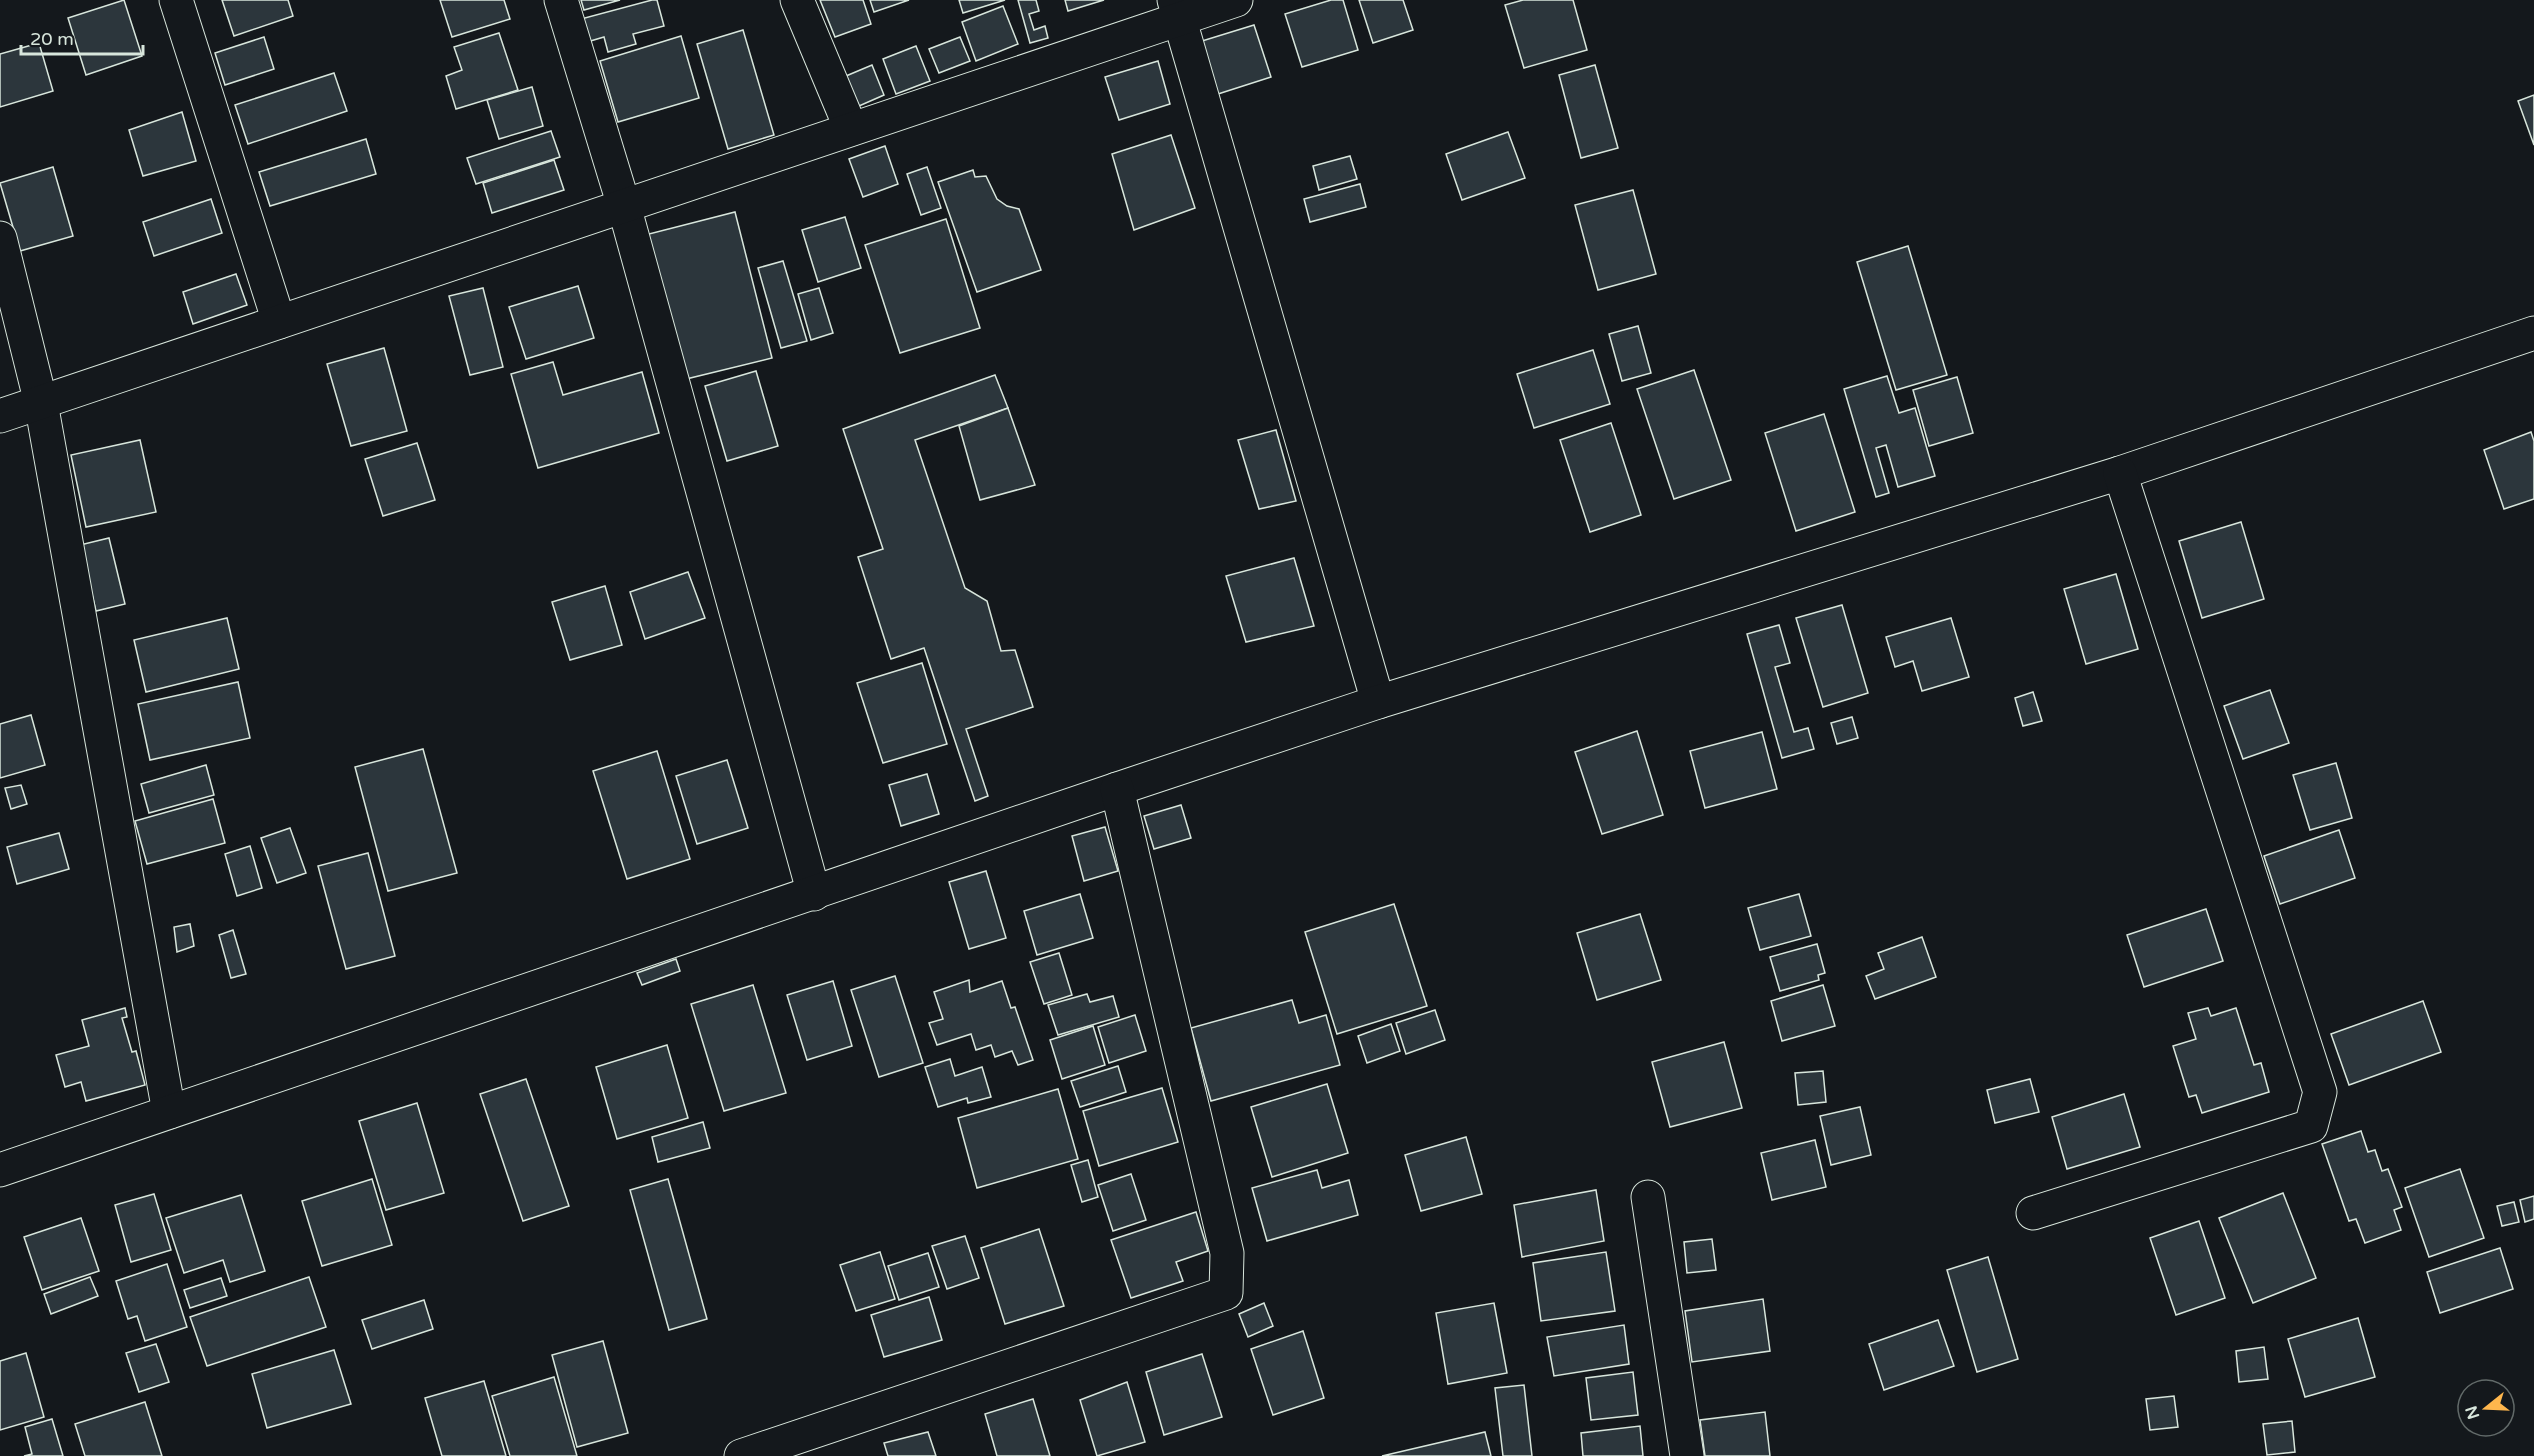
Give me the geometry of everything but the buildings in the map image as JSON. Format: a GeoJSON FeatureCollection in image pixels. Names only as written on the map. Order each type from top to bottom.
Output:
{"type":"FeatureCollection","features":[{"type":"Feature","properties":{"kind":"street"},"geometry":{"type":"LineString","coordinates":[[176,0],[279,322]]}},
{"type":"Feature","properties":{"kind":"street"},"geometry":{"type":"LineString","coordinates":[[561,0],[624,206],[814,894]]}},
{"type":"Feature","properties":{"kind":"street"},"geometry":{"type":"LineString","coordinates":[[797,0],[851,129]]}},
{"type":"Feature","properties":{"kind":"street"},"geometry":{"type":"LineString","coordinates":[[0,416],[851,129],[1177,9],[1236,0]]}},
{"type":"Feature","properties":{"kind":"street"},"geometry":{"type":"LineString","coordinates":[[1177,9],[1378,702]]}},
{"type":"Feature","properties":{"kind":"street"},"geometry":{"type":"LineString","coordinates":[[0,238],[41,403],[169,1112]]}},
{"type":"Feature","properties":{"kind":"street"},"geometry":{"type":"LineString","coordinates":[[0,1170],[1378,702],[2120,473],[2534,333]]}},
{"type":"Feature","properties":{"kind":"street"},"geometry":{"type":"LineString","coordinates":[[2034,1213],[2311,1126],[2320,1092],[2120,473]]}},
{"type":"Feature","properties":{"kind":"street"},"geometry":{"type":"LineString","coordinates":[[741,1456],[1226,1293],[1227,1253],[1117,789]]}},
{"type":"Feature","properties":{"kind":"street"},"geometry":{"type":"LineString","coordinates":[[1648,1197],[1687,1456]]}}]}
